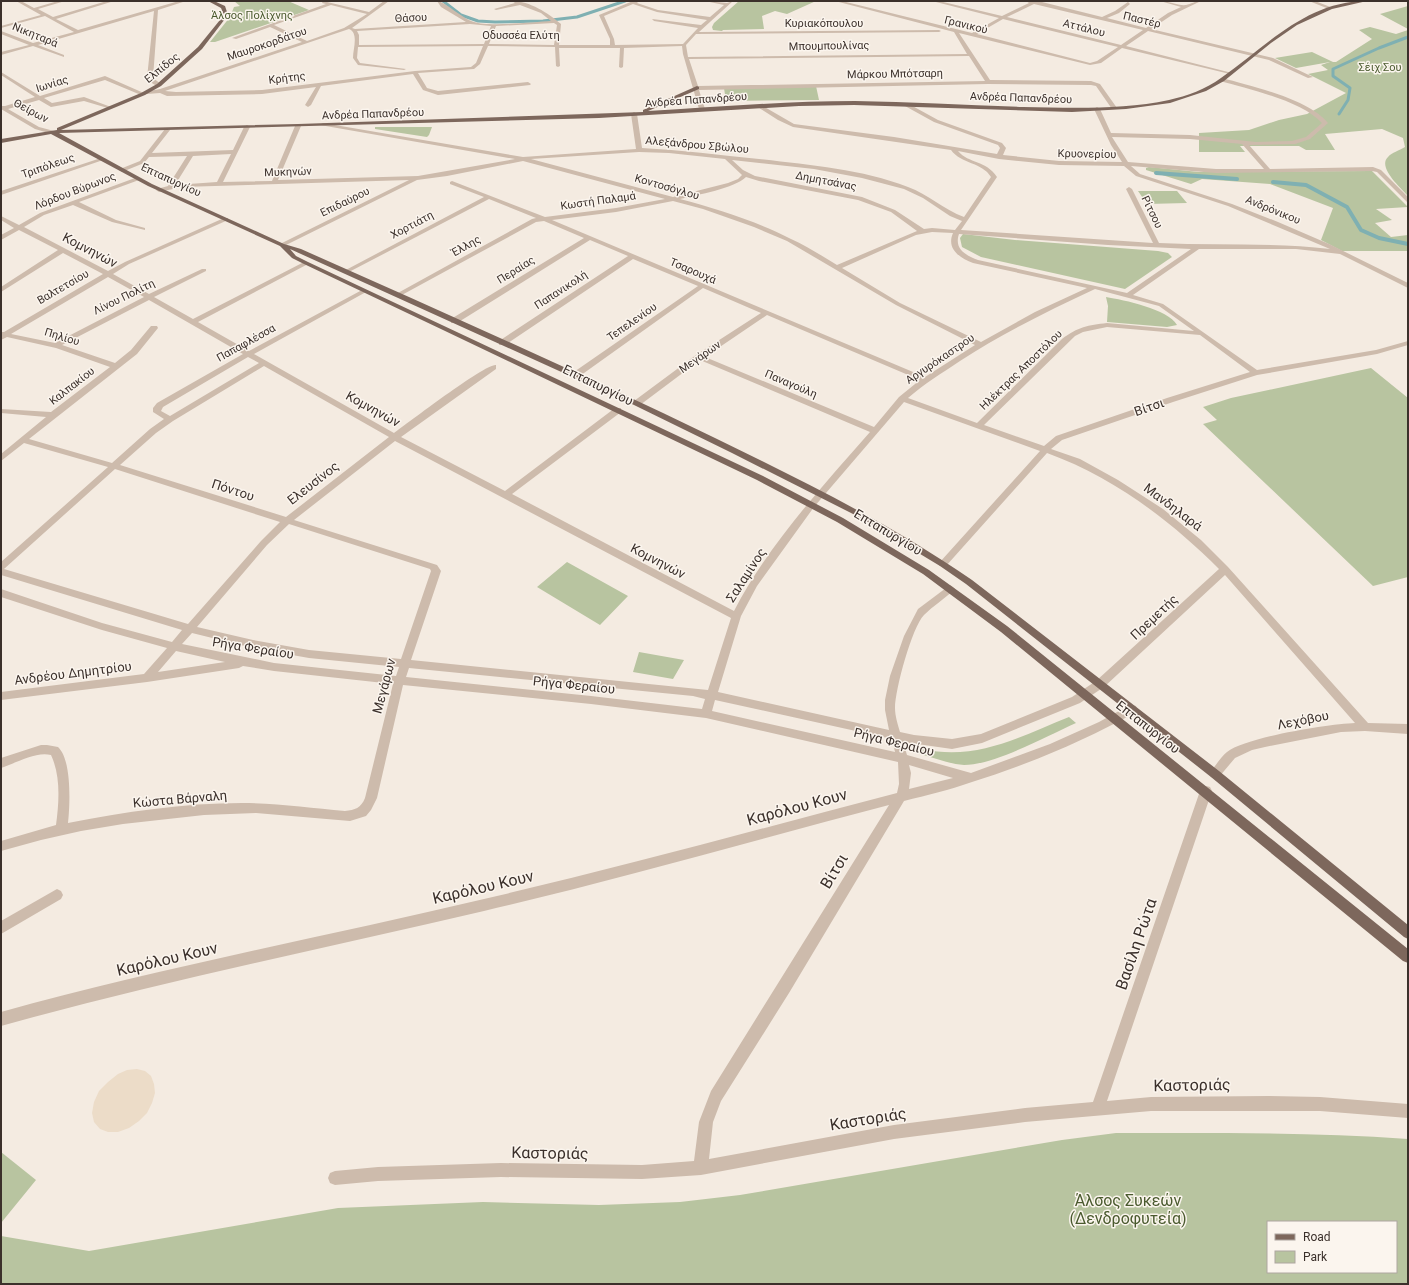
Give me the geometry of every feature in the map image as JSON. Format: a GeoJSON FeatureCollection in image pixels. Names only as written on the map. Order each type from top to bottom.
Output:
{"type":"FeatureCollection","features":[{"type":"Feature","properties":{"kind":"main road","name":"Ελπίδος"},"geometry":{"type":"LineString","coordinates":[[52,132],[145,93],[159,85],[200,48],[226,15],[223,7],[210,1]]}},
{"type":"Feature","properties":{"kind":"main road","name":"Ανδρέα Παπανδρέου"},"geometry":{"type":"LineString","coordinates":[[1,141],[52,132],[298,126],[637,114],[702,109],[833,103],[1097,109],[1114,108],[1150,104],[1179,98],[1204,90],[1222,80],[1252,55],[1295,24],[1331,8],[1365,1]]}},
{"type":"Feature","properties":{"kind":"main road"},"geometry":{"type":"LineString","coordinates":[[637,114],[689,90],[697,88]]}},
{"type":"Feature","properties":{"kind":"main road","name":"Επταπυργίου"},"geometry":{"type":"LineString","coordinates":[[52,132],[159,190],[282,245],[299,250],[574,376],[637,403],[820,493],[883,527],[943,564],[972,585],[1216,774],[1408,933]]}},
{"type":"Feature","properties":{"kind":"main road","name":"Επταπυργίου"},"geometry":{"type":"LineString","coordinates":[[282,245],[294,257],[306,264],[482,344],[764,480],[811,504],[912,563],[1004,629],[1084,695],[1206,791],[1408,957]]}},
{"type":"Feature","properties":{"kind":"street"},"geometry":{"type":"LineString","coordinates":[[18,1],[78,32]]}},
{"type":"Feature","properties":{"kind":"street"},"geometry":{"type":"LineString","coordinates":[[34,9],[63,1]]}},
{"type":"Feature","properties":{"kind":"street"},"geometry":{"type":"LineString","coordinates":[[52,19],[112,1]]}},
{"type":"Feature","properties":{"kind":"street"},"geometry":{"type":"LineString","coordinates":[[1,54],[184,1]]}},
{"type":"Feature","properties":{"kind":"street"},"geometry":{"type":"LineString","coordinates":[[320,1],[368,13]]}},
{"type":"Feature","properties":{"kind":"street","name":"Μαυροκορδάτου"},"geometry":{"type":"LineString","coordinates":[[145,93],[161,91],[306,42],[351,29],[368,13],[387,1]]}},
{"type":"Feature","properties":{"kind":"street"},"geometry":{"type":"LineString","coordinates":[[439,1],[446,8],[469,23],[494,25],[554,20]]}},
{"type":"Feature","properties":{"kind":"street"},"geometry":{"type":"LineString","coordinates":[[514,1],[539,10],[554,20],[559,26],[556,38],[558,66]]}},
{"type":"Feature","properties":{"kind":"street"},"geometry":{"type":"LineString","coordinates":[[496,8],[533,1]]}},
{"type":"Feature","properties":{"kind":"street"},"geometry":{"type":"LineString","coordinates":[[707,1],[730,2]]}},
{"type":"Feature","properties":{"kind":"street","name":"Γρανικού"},"geometry":{"type":"LineString","coordinates":[[837,1],[1090,64],[1099,62],[1122,47]]}},
{"type":"Feature","properties":{"kind":"street","name":"Αττάλου"},"geometry":{"type":"LineString","coordinates":[[934,1],[1230,73]]}},
{"type":"Feature","properties":{"kind":"street"},"geometry":{"type":"LineString","coordinates":[[972,35],[1033,1]]}},
{"type":"Feature","properties":{"kind":"street","name":"Παστέρ"},"geometry":{"type":"LineString","coordinates":[[1033,1],[1271,59],[1310,77]]}},
{"type":"Feature","properties":{"kind":"street"},"geometry":{"type":"LineString","coordinates":[[1162,1],[1185,7]]}},
{"type":"Feature","properties":{"kind":"street"},"geometry":{"type":"LineString","coordinates":[[1122,47],[1172,13],[1199,1]]}},
{"type":"Feature","properties":{"kind":"street"},"geometry":{"type":"LineString","coordinates":[[1311,1],[1331,8]]}},
{"type":"Feature","properties":{"kind":"street"},"geometry":{"type":"LineString","coordinates":[[613,47],[612,39],[601,15],[636,2],[659,12],[711,19]]}},
{"type":"Feature","properties":{"kind":"street"},"geometry":{"type":"LineString","coordinates":[[702,109],[684,45],[695,33],[730,2]]}},
{"type":"Feature","properties":{"kind":"street"},"geometry":{"type":"LineString","coordinates":[[1102,19],[1117,12],[1128,3]]}},
{"type":"Feature","properties":{"kind":"street"},"geometry":{"type":"LineString","coordinates":[[234,38],[330,4]]}},
{"type":"Feature","properties":{"kind":"street"},"geometry":{"type":"LineString","coordinates":[[156,9],[150,78],[152,82],[159,85]]}},
{"type":"Feature","properties":{"kind":"street"},"geometry":{"type":"LineString","coordinates":[[1,27],[44,15]]}},
{"type":"Feature","properties":{"kind":"street"},"geometry":{"type":"LineString","coordinates":[[654,20],[702,27]]}},
{"type":"Feature","properties":{"kind":"street","name":"Θάσου"},"geometry":{"type":"LineString","coordinates":[[351,29],[469,23]]}},
{"type":"Feature","properties":{"kind":"street"},"geometry":{"type":"LineString","coordinates":[[270,25],[306,42]]}},
{"type":"Feature","properties":{"kind":"street"},"geometry":{"type":"LineString","coordinates":[[486,45],[494,25]]}},
{"type":"Feature","properties":{"kind":"street","name":"Κρήτης"},"geometry":{"type":"LineString","coordinates":[[351,29],[357,35],[355,58],[358,64],[411,70],[415,72]]}},
{"type":"Feature","properties":{"kind":"street"},"geometry":{"type":"LineString","coordinates":[[955,31],[988,82]]}},
{"type":"Feature","properties":{"kind":"street","name":"Κυριακόπουλου"},"geometry":{"type":"LineString","coordinates":[[695,33],[955,31]]}},
{"type":"Feature","properties":{"kind":"street","name":"Νικηταρά"},"geometry":{"type":"LineString","coordinates":[[1,32],[62,56]]}},
{"type":"Feature","properties":{"kind":"street","name":"Κρήτης"},"geometry":{"type":"LineString","coordinates":[[161,91],[167,94],[254,92],[415,72],[474,67],[478,64],[486,45]]}},
{"type":"Feature","properties":{"kind":"street","name":"Οδυσσέα Ελύτη"},"geometry":{"type":"LineString","coordinates":[[357,46],[556,45],[622,47],[684,45]]}},
{"type":"Feature","properties":{"kind":"street"},"geometry":{"type":"LineString","coordinates":[[621,67],[622,47]]}},
{"type":"Feature","properties":{"kind":"street","name":"Μπουμπουλίνας"},"geometry":{"type":"LineString","coordinates":[[687,58],[971,55]]}},
{"type":"Feature","properties":{"kind":"street"},"geometry":{"type":"LineString","coordinates":[[415,72],[425,89],[438,93],[528,84]]}},
{"type":"Feature","properties":{"kind":"street"},"geometry":{"type":"LineString","coordinates":[[1,73],[42,98],[49,104],[54,105],[84,99],[109,108]]}},
{"type":"Feature","properties":{"kind":"street","name":"Ιωνίας"},"geometry":{"type":"LineString","coordinates":[[3,107],[42,98],[105,78],[145,93]]}},
{"type":"Feature","properties":{"kind":"street"},"geometry":{"type":"LineString","coordinates":[[1109,135],[1190,137],[1244,143],[1298,143],[1308,138],[1325,123],[1315,114],[1296,104],[1222,80]]}},
{"type":"Feature","properties":{"kind":"street","name":"Μάρκου Μπότσαρη"},"geometry":{"type":"LineString","coordinates":[[697,88],[988,82],[1094,84],[1098,85],[1114,108]]}},
{"type":"Feature","properties":{"kind":"street"},"geometry":{"type":"LineString","coordinates":[[308,105],[319,85]]}},
{"type":"Feature","properties":{"kind":"street"},"geometry":{"type":"LineString","coordinates":[[907,104],[936,121],[1000,144],[1003,148],[998,157]]}},
{"type":"Feature","properties":{"kind":"street","name":"Κρυονερίου"},"geometry":{"type":"LineString","coordinates":[[759,106],[793,125],[998,157],[1059,164],[1128,164],[1216,170],[1379,170],[1408,201]]}},
{"type":"Feature","properties":{"kind":"street","name":"Θείρων"},"geometry":{"type":"LineString","coordinates":[[3,107],[37,128],[52,132]]}},
{"type":"Feature","properties":{"kind":"street"},"geometry":{"type":"LineString","coordinates":[[1097,109],[1109,135],[1128,164]]}},
{"type":"Feature","properties":{"kind":"street"},"geometry":{"type":"LineString","coordinates":[[637,114],[639,150]]}},
{"type":"Feature","properties":{"kind":"street","name":"Κοντοσόγλου"},"geometry":{"type":"LineString","coordinates":[[323,125],[520,158],[674,199],[772,232],[804,248],[898,304],[979,344]]}},
{"type":"Feature","properties":{"kind":"street"},"geometry":{"type":"LineString","coordinates":[[274,183],[298,126]]}},
{"type":"Feature","properties":{"kind":"street"},"geometry":{"type":"LineString","coordinates":[[219,184],[247,127]]}},
{"type":"Feature","properties":{"kind":"street"},"geometry":{"type":"LineString","coordinates":[[122,170],[138,164],[148,155],[167,130]]}},
{"type":"Feature","properties":{"kind":"street"},"geometry":{"type":"LineString","coordinates":[[1244,143],[1268,170]]}},
{"type":"Feature","properties":{"kind":"street"},"geometry":{"type":"LineString","coordinates":[[953,149],[959,157],[975,163],[994,174],[994,177],[958,231],[954,240],[954,245],[958,252],[968,259],[1129,295],[1166,307],[1256,373]]}},
{"type":"Feature","properties":{"kind":"street","name":"Αλεξάνδρου Σβώλου"},"geometry":{"type":"LineString","coordinates":[[418,178],[448,174],[520,158],[639,150],[726,157],[833,170],[890,183],[911,190],[952,215],[966,220]]}},
{"type":"Feature","properties":{"kind":"street"},"geometry":{"type":"LineString","coordinates":[[148,155],[235,152]]}},
{"type":"Feature","properties":{"kind":"street"},"geometry":{"type":"LineString","coordinates":[[970,152],[975,163]]}},
{"type":"Feature","properties":{"kind":"street"},"geometry":{"type":"LineString","coordinates":[[171,186],[191,154]]}},
{"type":"Feature","properties":{"kind":"street","name":"Δημητσάνας"},"geometry":{"type":"LineString","coordinates":[[726,157],[745,175],[860,198],[893,211],[922,231]]}},
{"type":"Feature","properties":{"kind":"street","name":"Τριπόλεως"},"geometry":{"type":"LineString","coordinates":[[1,193],[102,159]]}},
{"type":"Feature","properties":{"kind":"street","name":"Ανδρόνικου"},"geometry":{"type":"LineString","coordinates":[[1128,164],[1133,171],[1140,176],[1242,210],[1293,230],[1408,286]]}},
{"type":"Feature","properties":{"kind":"street","name":"Κωστή Παλαμά"},"geometry":{"type":"LineString","coordinates":[[545,219],[616,210],[674,199],[730,184],[740,180],[745,175]]}},
{"type":"Feature","properties":{"kind":"street","name":"Μυκηνών"},"geometry":{"type":"LineString","coordinates":[[159,190],[171,186],[418,178]]}},
{"type":"Feature","properties":{"kind":"street","name":"Επιδαύρου"},"geometry":{"type":"LineString","coordinates":[[282,245],[418,178]]}},
{"type":"Feature","properties":{"kind":"street","name":"Λόρδου Βύρωνος"},"geometry":{"type":"LineString","coordinates":[[1,238],[34,218],[137,179]]}},
{"type":"Feature","properties":{"kind":"street","name":"Τσαρουχά"},"geometry":{"type":"LineString","coordinates":[[452,183],[545,219],[926,380]]}},
{"type":"Feature","properties":{"kind":"street","name":"Ρίτσου"},"geometry":{"type":"LineString","coordinates":[[1128,189],[1157,245]]}},
{"type":"Feature","properties":{"kind":"street","name":"Χορτιάτη"},"geometry":{"type":"LineString","coordinates":[[346,272],[488,197]]}},
{"type":"Feature","properties":{"kind":"street"},"geometry":{"type":"LineString","coordinates":[[73,202],[114,221],[143,229]]}},
{"type":"Feature","properties":{"kind":"street","name":"Κομνηνών"},"geometry":{"type":"LineString","coordinates":[[1,218],[108,274],[395,437],[736,616]]}},
{"type":"Feature","properties":{"kind":"street","name":"Βαλτετσίου"},"geometry":{"type":"LineString","coordinates":[[3,335],[135,259],[226,219]]}},
{"type":"Feature","properties":{"kind":"street","name":"Έλλης"},"geometry":{"type":"LineString","coordinates":[[398,295],[529,222],[545,219]]}},
{"type":"Feature","properties":{"kind":"street"},"geometry":{"type":"LineString","coordinates":[[836,268],[922,231],[958,231],[1033,238],[1198,247],[1296,247],[1340,252]]}},
{"type":"Feature","properties":{"kind":"street","name":"Περαίας"},"geometry":{"type":"LineString","coordinates":[[454,320],[589,238]]}},
{"type":"Feature","properties":{"kind":"street"},"geometry":{"type":"LineString","coordinates":[[1129,295],[1198,247]]}},
{"type":"Feature","properties":{"kind":"street"},"geometry":{"type":"LineString","coordinates":[[1,290],[63,250]]}},
{"type":"Feature","properties":{"kind":"street","name":"Παπανικολή"},"geometry":{"type":"LineString","coordinates":[[502,343],[633,256]]}},
{"type":"Feature","properties":{"kind":"street"},"geometry":{"type":"LineString","coordinates":[[192,322],[306,264]]}},
{"type":"Feature","properties":{"kind":"street","name":"Λίνου Πολίτη"},"geometry":{"type":"LineString","coordinates":[[55,346],[87,328],[204,270]]}},
{"type":"Feature","properties":{"kind":"street","name":"Τεπελενίου"},"geometry":{"type":"LineString","coordinates":[[574,376],[702,286]]}},
{"type":"Feature","properties":{"kind":"street","name":"Αργυρόκαστρου"},"geometry":{"type":"LineString","coordinates":[[811,504],[902,399],[926,380],[979,344],[1094,287]]}},
{"type":"Feature","properties":{"kind":"street","name":"Παπαφλέσσα"},"geometry":{"type":"LineString","coordinates":[[170,419],[157,412],[160,405],[248,354],[364,291]]}},
{"type":"Feature","properties":{"kind":"street","name":"Μεγάρων"},"geometry":{"type":"LineString","coordinates":[[637,403],[699,357],[765,313]]}},
{"type":"Feature","properties":{"kind":"street","name":"Ηλέκτρας Αποστόλου"},"geometry":{"type":"LineString","coordinates":[[978,427],[1065,341],[1080,330],[1092,327],[1111,326],[1177,333],[1200,333]]}},
{"type":"Feature","properties":{"kind":"street","name":"Καλπακίου"},"geometry":{"type":"LineString","coordinates":[[1,458],[53,415],[139,348],[154,328]]}},
{"type":"Feature","properties":{"kind":"street","name":"Πηλίου"},"geometry":{"type":"LineString","coordinates":[[3,335],[55,346],[116,366]]}},
{"type":"Feature","properties":{"kind":"street","name":"Βίτσι"},"geometry":{"type":"LineString","coordinates":[[943,564],[1054,441],[1070,434],[1170,400],[1256,373],[1378,352],[1408,343]]}},
{"type":"Feature","properties":{"kind":"street","name":"Παναγούλη"},"geometry":{"type":"LineString","coordinates":[[699,357],[875,431]]}},
{"type":"Feature","properties":{"kind":"street"},"geometry":{"type":"LineString","coordinates":[[1,567],[154,431],[170,419],[264,363]]}},
{"type":"Feature","properties":{"kind":"street","name":"Ελευσίνος"},"geometry":{"type":"LineString","coordinates":[[174,647],[264,543],[287,520],[395,437],[493,367]]}},
{"type":"Feature","properties":{"kind":"street","name":"Μανδηλαρά"},"geometry":{"type":"LineString","coordinates":[[902,399],[1085,465],[1149,503],[1192,536],[1225,569],[1365,727]]}},
{"type":"Feature","properties":{"kind":"street"},"geometry":{"type":"LineString","coordinates":[[505,495],[618,410]]}},
{"type":"Feature","properties":{"kind":"street"},"geometry":{"type":"LineString","coordinates":[[1,411],[53,415]]}},
{"type":"Feature","properties":{"kind":"street","name":"Πόντου"},"geometry":{"type":"LineString","coordinates":[[23,440],[114,466],[434,567]]}},
{"type":"Feature","properties":{"kind":"street","name":"Σαλαμίνος"},"geometry":{"type":"LineString","coordinates":[[706,714],[736,616],[753,584],[811,504]]}},
{"type":"Feature","properties":{"kind":"street","name":"Μεγάρων"},"geometry":{"type":"LineString","coordinates":[[363,812],[371,798],[399,681],[436,571],[434,567]]}},
{"type":"Feature","properties":{"kind":"street","name":"Πρεμετής"},"geometry":{"type":"LineString","coordinates":[[1100,684],[1225,569]]}},
{"type":"Feature","properties":{"kind":"street","name":"Ρήγα Φεραίου"},"geometry":{"type":"LineString","coordinates":[[1,572],[190,628],[240,641],[297,652],[637,685],[712,695],[895,736],[942,743],[952,744],[972,741],[1084,695],[1100,684]]}},
{"type":"Feature","properties":{"kind":"street","name":"Βίτσι"},"geometry":{"type":"LineString","coordinates":[[701,1168],[703,1127],[716,1096],[900,797],[905,780],[902,758],[895,736],[890,710],[892,688],[916,620],[921,612],[950,589]]}},
{"type":"Feature","properties":{"kind":"street","name":"Ρήγα Φεραίου"},"geometry":{"type":"LineString","coordinates":[[1,593],[98,626],[174,647],[246,662],[274,667],[599,701],[706,714],[902,758],[971,778]]}},
{"type":"Feature","properties":{"kind":"street","name":"Ανδρέου Δημητρίου"},"geometry":{"type":"LineString","coordinates":[[147,678],[174,647]]}},
{"type":"Feature","properties":{"kind":"street","name":"Ανδρέου Δημητρίου"},"geometry":{"type":"LineString","coordinates":[[1,696],[147,678],[246,662]]}},
{"type":"Feature","properties":{"kind":"street"},"geometry":{"type":"LineString","coordinates":[[971,778],[1054,747],[1115,719],[1132,709]]}},
{"type":"Feature","properties":{"kind":"street","name":"Λεχόβου"},"geometry":{"type":"LineString","coordinates":[[1216,774],[1231,755],[1250,746],[1328,729],[1365,727],[1408,729]]}},
{"type":"Feature","properties":{"kind":"street"},"geometry":{"type":"LineString","coordinates":[[1,763],[39,750],[51,749],[57,754],[64,782],[64,807],[61,830]]}},
{"type":"Feature","properties":{"kind":"street","name":"Καρόλου Κουν"},"geometry":{"type":"LineString","coordinates":[[1,1019],[76,998],[182,972],[566,885],[971,778]]}},
{"type":"Feature","properties":{"kind":"street","name":"Βασίλη Ρώτα"},"geometry":{"type":"LineString","coordinates":[[1098,1108],[1206,791]]}},
{"type":"Feature","properties":{"kind":"street","name":"Κώστα Βάρναλη"},"geometry":{"type":"LineString","coordinates":[[1,846],[61,830],[119,819],[229,808],[258,808],[345,816],[357,815],[363,812]]}},
{"type":"Feature","properties":{"kind":"street"},"geometry":{"type":"LineString","coordinates":[[1,928],[57,895]]}},
{"type":"Feature","properties":{"kind":"street","name":"Καστοριάς"},"geometry":{"type":"LineString","coordinates":[[335,1178],[378,1174],[501,1170],[642,1172],[701,1168],[790,1150],[894,1132],[1018,1116],[1151,1104],[1239,1102],[1320,1104],[1408,1111]]}},
{"type":"Feature","properties":{"kind":"green space","name":"Άλσος Πολίχνης"},"geometry":{"type":"Polygon","coordinates":[[[234,1],[288,1],[309,10],[215,42],[210,42],[230,17],[234,7],[240,6],[234,1]]]}},
{"type":"Feature","properties":{"kind":"green space"},"geometry":{"type":"Polygon","coordinates":[[[739,1],[816,1],[787,14],[775,11],[762,16],[764,29],[713,30],[712,27],[714,23],[739,1]]]}},
{"type":"Feature","properties":{"kind":"green space","name":"Σέιχ Σου"},"geometry":{"type":"Polygon","coordinates":[[[1408,6],[1408,29],[1380,14],[1408,6]]]}},
{"type":"Feature","properties":{"kind":"green space"},"geometry":{"type":"Polygon","coordinates":[[[1370,27],[1396,34],[1408,30],[1408,196],[1391,177],[1385,161],[1390,155],[1405,147],[1403,138],[1382,129],[1325,134],[1335,150],[1306,150],[1299,146],[1240,146],[1245,152],[1199,152],[1199,133],[1249,130],[1279,120],[1307,114],[1346,93],[1308,74],[1328,70],[1321,65],[1330,62],[1296,68],[1275,58],[1312,52],[1336,62],[1372,39],[1359,30],[1370,27]]]}},
{"type":"Feature","properties":{"kind":"green space"},"geometry":{"type":"Polygon","coordinates":[[[816,86],[819,100],[726,101],[724,88],[816,86]]]}},
{"type":"Feature","properties":{"kind":"green space"},"geometry":{"type":"Polygon","coordinates":[[[375,127],[432,127],[427,137],[375,129],[375,127]]]}},
{"type":"Feature","properties":{"kind":"green space"},"geometry":{"type":"Polygon","coordinates":[[[1149,167],[1199,172],[1372,171],[1408,207],[1376,209],[1392,220],[1375,223],[1391,237],[1408,235],[1408,251],[1342,251],[1321,240],[1333,208],[1270,184],[1202,179],[1191,184],[1146,170],[1146,168],[1149,167]]]}},
{"type":"Feature","properties":{"kind":"green space"},"geometry":{"type":"Polygon","coordinates":[[[1138,191],[1177,191],[1187,203],[1147,204],[1138,191]]]}},
{"type":"Feature","properties":{"kind":"green space"},"geometry":{"type":"Polygon","coordinates":[[[963,234],[1015,240],[1158,251],[1168,253],[1172,257],[1125,289],[981,257],[962,247],[960,238],[963,234]]]}},
{"type":"Feature","properties":{"kind":"green space"},"geometry":{"type":"Polygon","coordinates":[[[1106,297],[1145,306],[1165,314],[1177,325],[1167,327],[1107,322],[1108,306],[1106,297]]]}},
{"type":"Feature","properties":{"kind":"green space"},"geometry":{"type":"Polygon","coordinates":[[[1371,368],[1408,398],[1408,577],[1373,586],[1203,424],[1217,420],[1203,407],[1231,398],[1371,368]]]}},
{"type":"Feature","properties":{"kind":"green space"},"geometry":{"type":"Polygon","coordinates":[[[567,562],[628,596],[600,625],[537,587],[567,562]]]}},
{"type":"Feature","properties":{"kind":"green space"},"geometry":{"type":"Polygon","coordinates":[[[639,652],[684,660],[673,679],[633,672],[639,652]]]}},
{"type":"Feature","properties":{"kind":"green space"},"geometry":{"type":"Polygon","coordinates":[[[1069,717],[1076,723],[1020,749],[976,764],[964,765],[946,762],[917,753],[922,749],[942,752],[961,752],[997,745],[1069,717]]]}},
{"type":"Feature","properties":{"kind":"green space","name":"Άλσος Συκεών (Δενδροφυτεία)"},"geometry":{"type":"Polygon","coordinates":[[[1116,1133],[1299,1134],[1408,1139],[1408,1284],[1,1284],[1,1236],[89,1251],[338,1208],[483,1202],[599,1205],[680,1202],[740,1195],[1062,1140],[1116,1133]]]}},
{"type":"Feature","properties":{"kind":"green space"},"geometry":{"type":"Polygon","coordinates":[[[1,1152],[36,1180],[1,1223],[1,1152]]]}},
{"type":"Feature","properties":{"kind":"shaded area"},"geometry":{"type":"Polygon","coordinates":[[[137,1069],[145,1071],[151,1076],[154,1084],[155,1093],[147,1113],[129,1128],[118,1132],[108,1132],[100,1129],[94,1122],[92,1113],[94,1102],[99,1091],[118,1074],[127,1070],[137,1069]]]}},
{"type":"Feature","properties":{"kind":"waterway"},"geometry":{"type":"LineString","coordinates":[[443,1],[461,15],[478,21],[495,22],[543,21],[577,17],[625,1]]}},
{"type":"Feature","properties":{"kind":"waterway"},"geometry":{"type":"LineString","coordinates":[[1339,114],[1348,100],[1350,88],[1333,76],[1333,69],[1379,48],[1408,37]]}},
{"type":"Feature","properties":{"kind":"waterway"},"geometry":{"type":"LineString","coordinates":[[1156,173],[1237,179]]}},
{"type":"Feature","properties":{"kind":"waterway"},"geometry":{"type":"LineString","coordinates":[[1273,182],[1306,185],[1347,207],[1361,230],[1379,238],[1408,244]]}}]}
